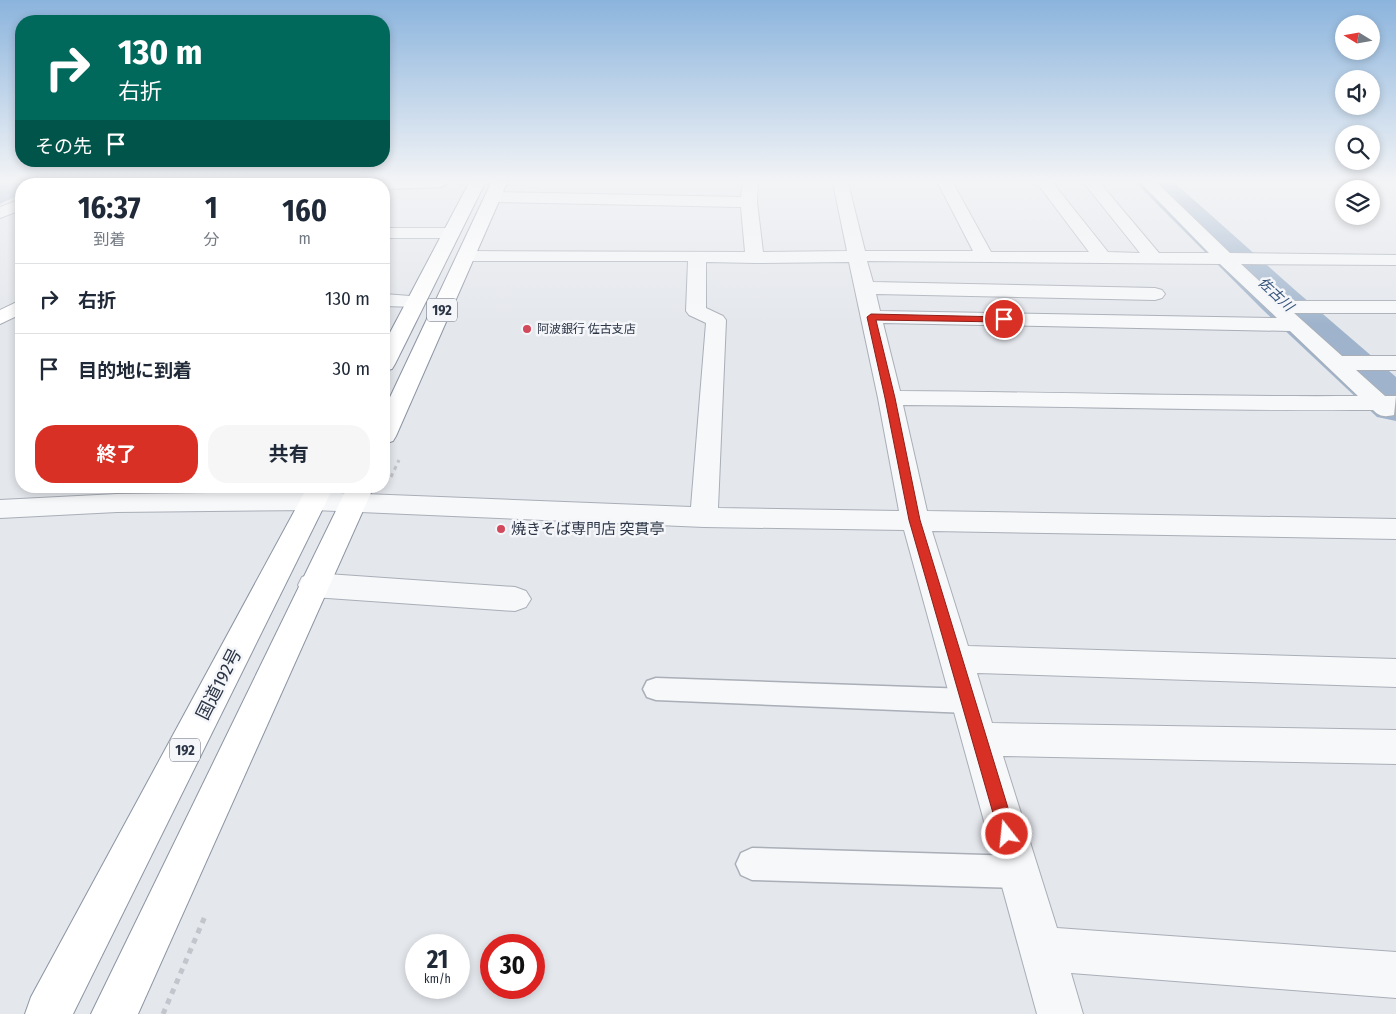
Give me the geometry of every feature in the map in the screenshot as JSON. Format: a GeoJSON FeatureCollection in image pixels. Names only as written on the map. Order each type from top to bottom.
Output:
{"type":"FeatureCollection","features":[{"type":"Feature","properties":{"kind":"main road","name":"192"},"geometry":{"type":"LineString","coordinates":[[390,352],[452,230]]}},
{"type":"Feature","properties":{"kind":"main road","name":"192"},"geometry":{"type":"LineString","coordinates":[[390,423],[478,230]]}},
{"type":"Feature","properties":{"kind":"main road"},"geometry":{"type":"LineString","coordinates":[[0,318],[15,309]]}},
{"type":"Feature","properties":{"kind":"main road","name":"国道192号"},"geometry":{"type":"LineString","coordinates":[[48,1014],[318,493]]}},
{"type":"Feature","properties":{"kind":"main road"},"geometry":{"type":"LineString","coordinates":[[114,1014],[357,495]]}},
{"type":"Feature","properties":{"kind":"street"},"geometry":{"type":"LineString","coordinates":[[753,230],[755,258]]}},
{"type":"Feature","properties":{"kind":"street"},"geometry":{"type":"LineString","coordinates":[[851,230],[890,398],[915,520],[1060,1014]]}},
{"type":"Feature","properties":{"kind":"street"},"geometry":{"type":"LineString","coordinates":[[971,230],[985,257]]}},
{"type":"Feature","properties":{"kind":"street"},"geometry":{"type":"LineString","coordinates":[[1082,230],[1103,258]]}},
{"type":"Feature","properties":{"kind":"street"},"geometry":{"type":"LineString","coordinates":[[1131,230],[1154,258]]}},
{"type":"Feature","properties":{"kind":"street"},"geometry":{"type":"LineString","coordinates":[[1202,230],[1288,312],[1346,363],[1389,407]]}},
{"type":"Feature","properties":{"kind":"street"},"geometry":{"type":"LineString","coordinates":[[390,233],[451,233]]}},
{"type":"Feature","properties":{"kind":"street"},"geometry":{"type":"LineString","coordinates":[[466,256],[698,256],[755,258],[857,256],[1396,260]]}},
{"type":"Feature","properties":{"kind":"street"},"geometry":{"type":"LineString","coordinates":[[698,256],[696,311],[716,320],[704,517]]}},
{"type":"Feature","properties":{"kind":"street"},"geometry":{"type":"LineString","coordinates":[[868,303],[1155,294]]}},
{"type":"Feature","properties":{"kind":"street"},"geometry":{"type":"LineString","coordinates":[[390,300],[416,301]]}},
{"type":"Feature","properties":{"kind":"street"},"geometry":{"type":"LineString","coordinates":[[868,303],[1288,312],[1396,308]]}},
{"type":"Feature","properties":{"kind":"street"},"geometry":{"type":"LineString","coordinates":[[1346,363],[1396,363]]}},
{"type":"Feature","properties":{"kind":"street"},"geometry":{"type":"LineString","coordinates":[[890,398],[1083,399],[1389,407]]}},
{"type":"Feature","properties":{"kind":"street"},"geometry":{"type":"LineString","coordinates":[[0,509],[123,494],[318,493],[704,517],[1396,529]]}},
{"type":"Feature","properties":{"kind":"street"},"geometry":{"type":"LineString","coordinates":[[314,586],[344,586],[515,599]]}},
{"type":"Feature","properties":{"kind":"street"},"geometry":{"type":"LineString","coordinates":[[956,659],[1396,673]]}},
{"type":"Feature","properties":{"kind":"street"},"geometry":{"type":"LineString","coordinates":[[979,739],[1396,747]]}},
{"type":"Feature","properties":{"kind":"street"},"geometry":{"type":"LineString","coordinates":[[1041,949],[1396,975]]}},
{"type":"Feature","properties":{"kind":"lane"},"geometry":{"type":"LineString","coordinates":[[656,689],[968,701]]}},
{"type":"Feature","properties":{"kind":"lane"},"geometry":{"type":"LineString","coordinates":[[752,864],[1018,872]]}},
{"type":"Feature","properties":{"kind":"waterway","name":"佐古川"},"geometry":{"type":"LineString","coordinates":[[1205,230],[1279,300],[1396,405]]}},
{"type":"Feature","properties":{"kind":"place","name":"阿波銀行 佐古支店"},"geometry":{"type":"Point","coordinates":[527,329]}},
{"type":"Feature","properties":{"kind":"place","name":"焼きそば専門店 突貫亭"},"geometry":{"type":"Point","coordinates":[501,529]}},
{"type":"Feature","properties":{"kind":"route"},"geometry":{"type":"LineString","coordinates":[[1004,319],[871,317],[915,520],[1007,834]]}}]}
